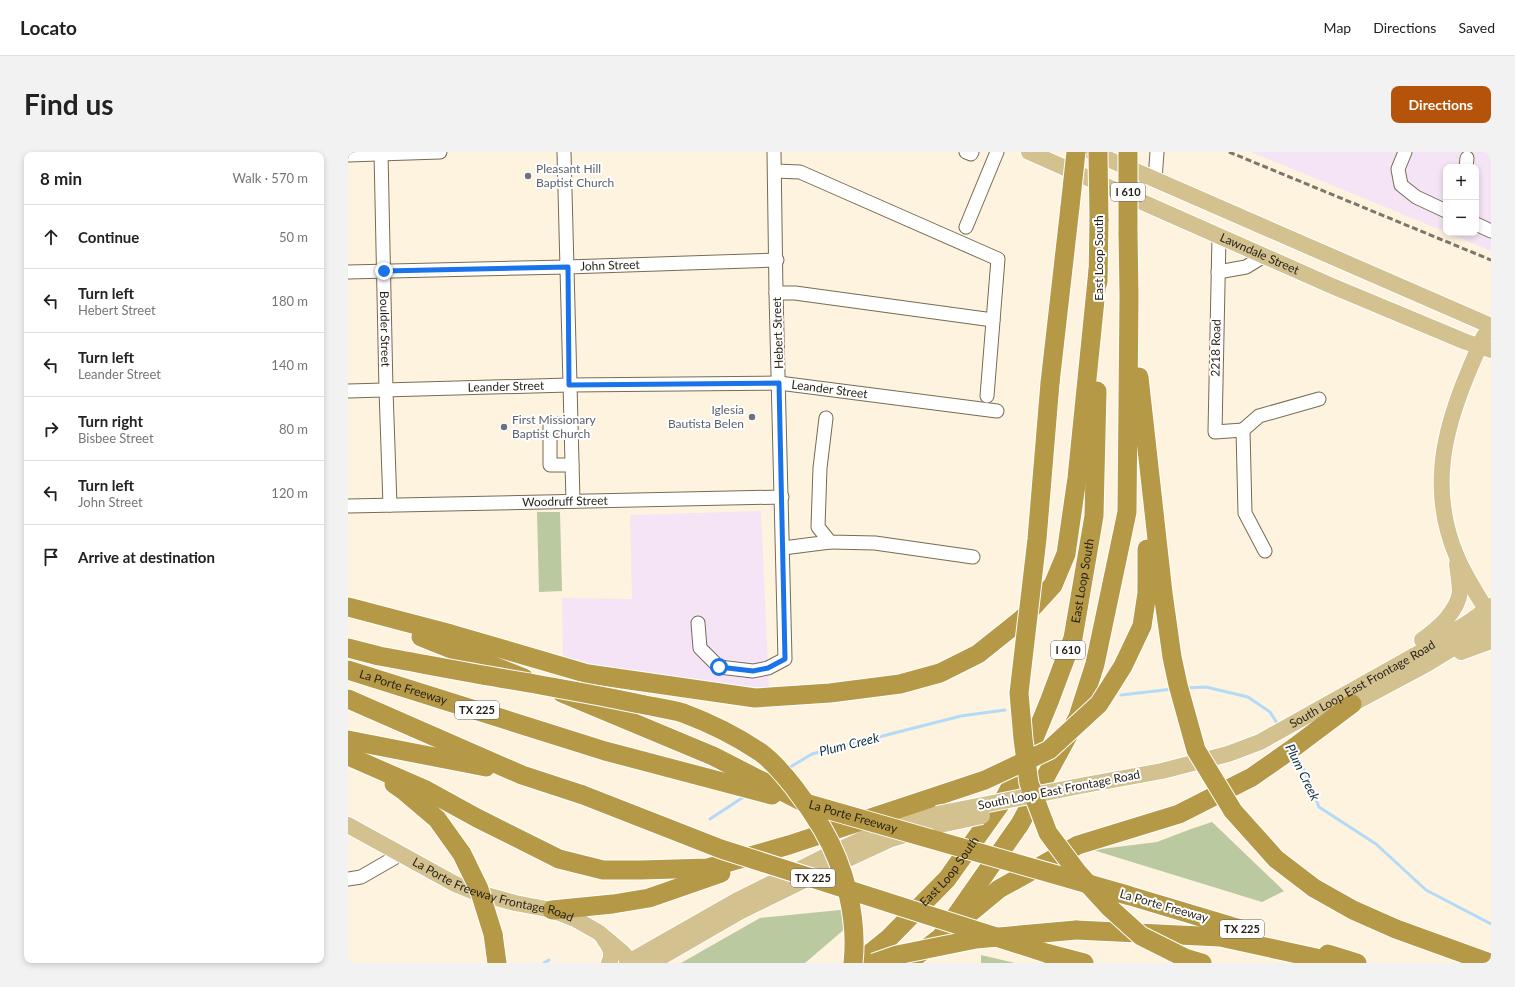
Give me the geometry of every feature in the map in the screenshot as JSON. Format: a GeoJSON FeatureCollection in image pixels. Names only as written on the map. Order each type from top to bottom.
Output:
{"type":"FeatureCollection","features":[{"type":"Feature","properties":{"kind":"highway"},"geometry":{"type":"LineString","coordinates":[[1076,152],[1050,383],[1037,539],[1019,693],[1029,783],[1048,833],[1078,874],[1110,908],[1141,936],[1185,958],[1202,963]]}},
{"type":"Feature","properties":{"kind":"highway","name":"East Loop South"},"geometry":{"type":"LineString","coordinates":[[858,963],[901,926],[947,879],[1004,799],[1018,775],[1033,741],[1073,638],[1094,516],[1099,219],[1098,152]]}},
{"type":"Feature","properties":{"kind":"highway","name":"I 610"},"geometry":{"type":"LineString","coordinates":[[907,963],[941,937],[1020,824],[1082,709],[1095,664],[1127,512],[1129,295],[1128,152]]}},
{"type":"Feature","properties":{"kind":"highway"},"geometry":{"type":"LineString","coordinates":[[348,607],[451,634],[588,674],[755,698],[830,693],[900,684],[940,673],[978,654],[1022,619],[1053,585],[1066,554],[1077,478],[1098,270]]}},
{"type":"Feature","properties":{"kind":"highway"},"geometry":{"type":"LineString","coordinates":[[1129,295],[1148,458],[1155,593],[1182,703],[1196,750],[1233,811],[1276,859],[1314,888],[1353,910],[1367,916],[1490,963]]}},
{"type":"Feature","properties":{"kind":"highway"},"geometry":{"type":"LineString","coordinates":[[350,757],[426,790],[477,818],[559,859],[603,870],[708,868],[789,845],[985,780],[1048,750],[1099,704],[1122,666],[1142,626],[1155,593]]}},
{"type":"Feature","properties":{"kind":"highway"},"geometry":{"type":"LineString","coordinates":[[348,607],[713,756],[805,803]]}},
{"type":"Feature","properties":{"kind":"highway"},"geometry":{"type":"LineString","coordinates":[[348,648],[379,656],[484,676],[588,693],[682,713],[716,726],[761,753],[776,767],[814,814],[832,844],[843,876],[851,912],[854,952],[853,963]]}},
{"type":"Feature","properties":{"kind":"highway","name":"La Porte Freeway"},"geometry":{"type":"LineString","coordinates":[[348,670],[605,751],[805,803],[1358,963]]}},
{"type":"Feature","properties":{"kind":"highway"},"geometry":{"type":"LineString","coordinates":[[941,937],[999,889],[1078,846],[1179,814],[1252,777],[1310,726],[1355,696]]}},
{"type":"Feature","properties":{"kind":"highway","name":"TX 225"},"geometry":{"type":"LineString","coordinates":[[348,700],[522,775],[583,796],[721,849],[1046,953],[1084,963]]}},
{"type":"Feature","properties":{"kind":"highway"},"geometry":{"type":"LineString","coordinates":[[348,740],[522,775]]}},
{"type":"Feature","properties":{"kind":"highway"},"geometry":{"type":"LineString","coordinates":[[350,757],[404,791],[436,819],[462,854],[479,889],[493,934],[497,963]]}},
{"type":"Feature","properties":{"kind":"highway"},"geometry":{"type":"LineString","coordinates":[[552,910],[613,904],[649,898],[718,874],[789,845]]}},
{"type":"Feature","properties":{"kind":"highway"},"geometry":{"type":"LineString","coordinates":[[874,963],[897,955],[976,939],[1076,930],[1220,937],[1339,963]]}},
{"type":"Feature","properties":{"kind":"main road","name":"Lawndale Street"},"geometry":{"type":"LineString","coordinates":[[1029,152],[1332,286],[1466,342],[1485,348]]}},
{"type":"Feature","properties":{"kind":"main road"},"geometry":{"type":"LineString","coordinates":[[1092,152],[1490,326],[1485,348],[1454,409],[1442,460],[1441,485],[1443,510],[1448,533],[1457,559],[1489,611]]}},
{"type":"Feature","properties":{"kind":"main road"},"geometry":{"type":"LineString","coordinates":[[1187,222],[1197,197]]}},
{"type":"Feature","properties":{"kind":"main road"},"geometry":{"type":"LineString","coordinates":[[1332,286],[1342,262]]}},
{"type":"Feature","properties":{"kind":"main road"},"geometry":{"type":"LineString","coordinates":[[1355,696],[1380,668],[1438,629],[1453,611],[1460,593],[1457,559]]}},
{"type":"Feature","properties":{"kind":"main road","name":"South Loop East Frontage Road"},"geometry":{"type":"LineString","coordinates":[[1355,696],[1472,620],[1489,611]]}},
{"type":"Feature","properties":{"kind":"main road","name":"South Loop East Frontage Road"},"geometry":{"type":"LineString","coordinates":[[1355,696],[1427,664],[1491,625]]}},
{"type":"Feature","properties":{"kind":"main road"},"geometry":{"type":"LineString","coordinates":[[1427,664],[1491,641]]}},
{"type":"Feature","properties":{"kind":"main road","name":"South Loop East Frontage Road"},"geometry":{"type":"LineString","coordinates":[[630,962],[736,901],[832,853],[887,828],[1086,790],[1164,780],[1231,763],[1243,753],[1288,740],[1310,726]]}},
{"type":"Feature","properties":{"kind":"main road","name":"South Loop East Frontage Road"},"geometry":{"type":"LineString","coordinates":[[651,963],[741,911],[837,864],[939,819]]}},
{"type":"Feature","properties":{"kind":"main road","name":"La Porte Freeway Frontage Road"},"geometry":{"type":"LineString","coordinates":[[348,825],[455,884],[475,892],[515,903],[552,910],[575,920],[598,932],[630,962]]}},
{"type":"Feature","properties":{"kind":"main road"},"geometry":{"type":"LineString","coordinates":[[598,932],[611,948],[611,959],[609,963]]}},
{"type":"Feature","properties":{"kind":"street"},"geometry":{"type":"LineString","coordinates":[[348,155],[440,152]]}},
{"type":"Feature","properties":{"kind":"street"},"geometry":{"type":"LineString","coordinates":[[564,152],[573,501]]}},
{"type":"Feature","properties":{"kind":"street","name":"Hebert Street"},"geometry":{"type":"LineString","coordinates":[[698,623],[700,648],[719,667],[753,671],[768,668],[785,659],[774,152]]}},
{"type":"Feature","properties":{"kind":"street"},"geometry":{"type":"LineString","coordinates":[[966,152],[971,154],[972,152]]}},
{"type":"Feature","properties":{"kind":"street"},"geometry":{"type":"LineString","coordinates":[[966,227],[996,152]]}},
{"type":"Feature","properties":{"kind":"street"},"geometry":{"type":"LineString","coordinates":[[1155,180],[1157,152]]}},
{"type":"Feature","properties":{"kind":"street"},"geometry":{"type":"LineString","coordinates":[[1405,152],[1398,169],[1401,185],[1416,197],[1443,210]]}},
{"type":"Feature","properties":{"kind":"street","name":"Boulder Street"},"geometry":{"type":"LineString","coordinates":[[381,153],[390,505]]}},
{"type":"Feature","properties":{"kind":"street"},"geometry":{"type":"LineString","coordinates":[[775,171],[800,172],[998,259],[987,396]]}},
{"type":"Feature","properties":{"kind":"street"},"geometry":{"type":"LineString","coordinates":[[1479,225],[1491,231]]}},
{"type":"Feature","properties":{"kind":"street","name":"2218 Road"},"geometry":{"type":"LineString","coordinates":[[1219,236],[1215,432],[1243,430]]}},
{"type":"Feature","properties":{"kind":"street"},"geometry":{"type":"LineString","coordinates":[[1218,272],[1240,269],[1264,256]]}},
{"type":"Feature","properties":{"kind":"street","name":"John Street"},"geometry":{"type":"LineString","coordinates":[[348,272],[776,260]]}},
{"type":"Feature","properties":{"kind":"street"},"geometry":{"type":"LineString","coordinates":[[776,293],[795,293],[993,320]]}},
{"type":"Feature","properties":{"kind":"street","name":"Leander Street"},"geometry":{"type":"LineString","coordinates":[[348,391],[569,385],[779,383],[997,411]]}},
{"type":"Feature","properties":{"kind":"street"},"geometry":{"type":"LineString","coordinates":[[1265,551],[1245,513],[1243,430],[1259,416],[1319,399]]}},
{"type":"Feature","properties":{"kind":"street"},"geometry":{"type":"LineString","coordinates":[[826,418],[820,468],[818,528],[830,542]]}},
{"type":"Feature","properties":{"kind":"street"},"geometry":{"type":"LineString","coordinates":[[570,424],[550,424],[550,465],[572,465]]}},
{"type":"Feature","properties":{"kind":"street","name":"Woodruff Street"},"geometry":{"type":"LineString","coordinates":[[348,506],[782,497]]}},
{"type":"Feature","properties":{"kind":"street"},"geometry":{"type":"LineString","coordinates":[[782,548],[830,542],[875,543],[973,556]]}},
{"type":"Feature","properties":{"kind":"street"},"geometry":{"type":"LineString","coordinates":[[348,879],[361,877],[400,854]]}},
{"type":"Feature","properties":{"kind":"shaded area"},"geometry":{"type":"Polygon","coordinates":[[[1251,152],[1491,152],[1491,251],[1455,236],[1479,236],[1479,164],[1443,164],[1443,231],[1251,152]]]}},
{"type":"Feature","properties":{"kind":"shaded area"},"geometry":{"type":"Polygon","coordinates":[[[761,511],[769,689],[706,686],[631,675],[563,659],[562,598],[632,599],[630,515],[761,511]]]}},
{"type":"Feature","properties":{"kind":"green space"},"geometry":{"type":"Polygon","coordinates":[[[537,512],[560,512],[562,591],[539,592],[537,512]]]}},
{"type":"Feature","properties":{"kind":"green space"},"geometry":{"type":"Polygon","coordinates":[[[1212,822],[1284,891],[1262,902],[1093,850],[1157,842],[1212,822]]]}},
{"type":"Feature","properties":{"kind":"green space"},"geometry":{"type":"Polygon","coordinates":[[[850,909],[847,927],[805,963],[681,963],[760,918],[850,909]]]}},
{"type":"Feature","properties":{"kind":"green space"},"geometry":{"type":"Polygon","coordinates":[[[981,955],[1015,963],[981,963],[981,955]]]}},
{"type":"Feature","properties":{"kind":"waterway","name":"Plum Creek"},"geometry":{"type":"LineString","coordinates":[[1185,688],[1206,687],[1248,697],[1270,712],[1279,726]]}},
{"type":"Feature","properties":{"kind":"waterway","name":"Plum Creek"},"geometry":{"type":"LineString","coordinates":[[1121,695],[1173,689]]}},
{"type":"Feature","properties":{"kind":"waterway","name":"Plum Creek"},"geometry":{"type":"LineString","coordinates":[[787,769],[812,754],[961,716],[1005,710]]}},
{"type":"Feature","properties":{"kind":"waterway","name":"Plum Creek"},"geometry":{"type":"LineString","coordinates":[[1295,754],[1303,768],[1319,807],[1376,844],[1426,890],[1491,924]]}},
{"type":"Feature","properties":{"kind":"waterway","name":"Plum Creek"},"geometry":{"type":"LineString","coordinates":[[710,819],[745,796]]}},
{"type":"Feature","properties":{"kind":"waterway","name":"Plum Creek"},"geometry":{"type":"LineString","coordinates":[[544,963],[549,960]]}},
{"type":"Feature","properties":{"kind":"railway"},"geometry":{"type":"LineString","coordinates":[[1229,152],[1491,260]]}},
{"type":"Feature","properties":{"kind":"place","name":"Pleasant Hill Baptist Church"},"geometry":{"type":"Point","coordinates":[528,176]}},
{"type":"Feature","properties":{"kind":"place","name":"Iglesia Bautista Belen"},"geometry":{"type":"Point","coordinates":[752,417]}},
{"type":"Feature","properties":{"kind":"place","name":"First Missionary Baptist Church"},"geometry":{"type":"Point","coordinates":[504,427]}},
{"type":"Feature","properties":{"kind":"route"},"geometry":{"type":"LineString","coordinates":[[384,271],[568,267],[569,385],[779,383],[785,659],[768,668],[753,671],[719,667]]}}]}
